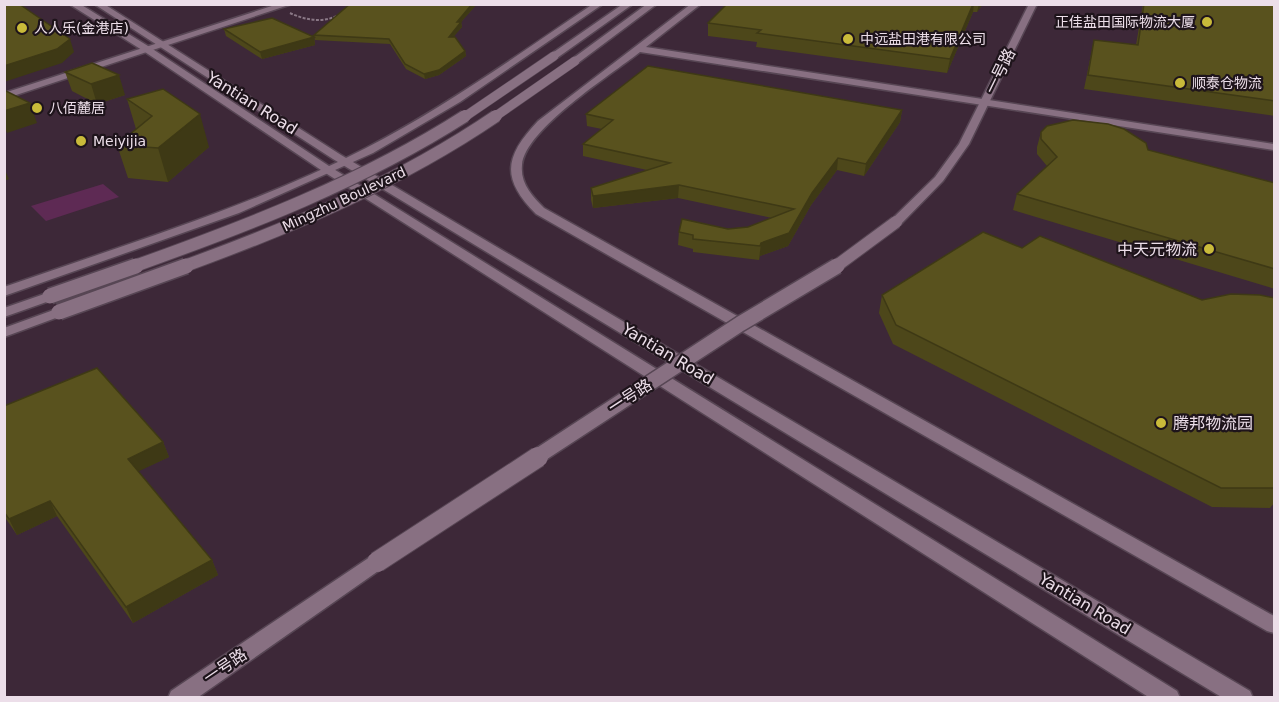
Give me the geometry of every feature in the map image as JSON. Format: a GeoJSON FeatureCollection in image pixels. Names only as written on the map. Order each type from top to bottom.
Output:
{"type":"FeatureCollection","features":[{"type":"Feature","properties":{"kind":"street","name":"Yantian Road"},"geometry":{"type":"LineString","coordinates":[[73,4],[155,47]]}},
{"type":"Feature","properties":{"kind":"street","name":"Yantian Road"},"geometry":{"type":"LineString","coordinates":[[98,4],[155,47],[333,163],[1169,698]]}},
{"type":"Feature","properties":{"kind":"street","name":"Mingzhu Boulevard"},"geometry":{"type":"LineString","coordinates":[[4,282],[333,163],[397,126],[586,4]]}},
{"type":"Feature","properties":{"kind":"street","name":"Mingzhu Boulevard"},"geometry":{"type":"LineString","coordinates":[[4,292],[185,227],[409,129],[599,4]]}},
{"type":"Feature","properties":{"kind":"street","name":"Mingzhu Boulevard"},"geometry":{"type":"LineString","coordinates":[[4,313],[238,228],[349,181],[456,123],[629,4]]}},
{"type":"Feature","properties":{"kind":"street","name":"Mingzhu Boulevard"},"geometry":{"type":"LineString","coordinates":[[4,333],[252,240],[404,172],[476,129],[653,4]]}},
{"type":"Feature","properties":{"kind":"street"},"geometry":{"type":"LineString","coordinates":[[697,4],[542,123],[530,135],[515,160],[515,173],[519,186],[528,200],[540,210],[740,324],[1274,623]]}},
{"type":"Feature","properties":{"kind":"street","name":"一号路"},"geometry":{"type":"LineString","coordinates":[[179,698],[377,562],[740,324],[848,259],[896,222],[939,178],[964,144],[1033,4]]}},
{"type":"Feature","properties":{"kind":"street"},"geometry":{"type":"LineString","coordinates":[[4,96],[281,6]]}},
{"type":"Feature","properties":{"kind":"street"},"geometry":{"type":"LineString","coordinates":[[4,92],[155,47]]}},
{"type":"Feature","properties":{"kind":"street"},"geometry":{"type":"LineString","coordinates":[[638,49],[1275,147]]}},
{"type":"Feature","properties":{"kind":"street","name":"Yantian Road"},"geometry":{"type":"LineString","coordinates":[[333,163],[1242,698]]}},
{"type":"Feature","properties":{"kind":"path"},"geometry":{"type":"LineString","coordinates":[[281,6],[300,18],[314,20],[334,18],[342,11]]}},
{"type":"Feature","properties":{"kind":"shaded area"},"geometry":{"type":"Polygon","coordinates":[[[103,184],[119,197],[46,221],[31,206],[103,184]]]}},
{"type":"Feature","properties":{"kind":"building","name":"人人乐(金港店)"},"geometry":{"type":"Polygon","coordinates":[[[4,4],[19,4],[70,39],[57,49],[4,66],[4,4]]]}},
{"type":"Feature","properties":{"kind":"building"},"geometry":{"type":"Polygon","coordinates":[[[350,4],[472,4],[457,22],[461,22],[449,37],[455,37],[465,51],[439,70],[424,74],[405,64],[389,39],[314,35],[350,4]]]}},
{"type":"Feature","properties":{"kind":"building","name":"中远盐田港有限公司"},"geometry":{"type":"Polygon","coordinates":[[[727,4],[973,4],[950,59],[757,33],[761,30],[708,23],[727,4]]]}},
{"type":"Feature","properties":{"kind":"building"},"geometry":{"type":"Polygon","coordinates":[[[1144,4],[1275,4],[1275,101],[1088,75],[1094,40],[1138,45],[1144,4]]]}},
{"type":"Feature","properties":{"kind":"building"},"geometry":{"type":"Polygon","coordinates":[[[272,18],[314,37],[260,52],[224,29],[272,18]]]}},
{"type":"Feature","properties":{"kind":"building"},"geometry":{"type":"Polygon","coordinates":[[[92,63],[119,75],[91,84],[65,72],[92,63]]]}},
{"type":"Feature","properties":{"kind":"building"},"geometry":{"type":"Polygon","coordinates":[[[648,66],[902,110],[866,164],[838,158],[812,193],[789,233],[761,243],[760,246],[693,239],[693,235],[679,232],[682,219],[728,229],[748,227],[794,209],[679,185],[593,196],[591,188],[670,163],[583,144],[613,120],[586,114],[648,66]]]}},
{"type":"Feature","properties":{"kind":"building"},"geometry":{"type":"Polygon","coordinates":[[[163,89],[200,114],[158,148],[117,145],[152,116],[127,99],[163,89]]]}},
{"type":"Feature","properties":{"kind":"building"},"geometry":{"type":"Polygon","coordinates":[[[4,90],[30,103],[4,111],[4,90]]]}},
{"type":"Feature","properties":{"kind":"building","name":"中天元物流"},"geometry":{"type":"Polygon","coordinates":[[[1073,120],[1108,124],[1124,129],[1146,143],[1148,150],[1275,183],[1275,269],[1017,194],[1057,157],[1041,139],[1041,132],[1047,126],[1073,120]]]}},
{"type":"Feature","properties":{"kind":"building","name":"腾邦物流园"},"geometry":{"type":"Polygon","coordinates":[[[983,232],[1022,248],[1040,236],[1202,300],[1231,294],[1275,298],[1275,488],[1221,488],[896,325],[882,295],[983,232]]]}},
{"type":"Feature","properties":{"kind":"building"},"geometry":{"type":"Polygon","coordinates":[[[97,368],[163,442],[128,459],[212,560],[126,607],[50,501],[9,519],[4,512],[4,406],[97,368]]]}},
{"type":"Feature","properties":{"kind":"place","name":"正佳盐田国际物流大厦"},"geometry":{"type":"Point","coordinates":[1207,22]}},
{"type":"Feature","properties":{"kind":"place","name":"人人乐(金港店)"},"geometry":{"type":"Point","coordinates":[22,28]}},
{"type":"Feature","properties":{"kind":"place","name":"中远盐田港有限公司"},"geometry":{"type":"Point","coordinates":[848,39]}},
{"type":"Feature","properties":{"kind":"place","name":"顺泰仓物流"},"geometry":{"type":"Point","coordinates":[1180,83]}},
{"type":"Feature","properties":{"kind":"place","name":"八佰麓居"},"geometry":{"type":"Point","coordinates":[37,108]}},
{"type":"Feature","properties":{"kind":"place","name":"Meiyijia"},"geometry":{"type":"Point","coordinates":[81,141]}},
{"type":"Feature","properties":{"kind":"place","name":"中天元物流"},"geometry":{"type":"Point","coordinates":[1209,249]}},
{"type":"Feature","properties":{"kind":"place","name":"腾邦物流园"},"geometry":{"type":"Point","coordinates":[1161,423]}}]}
